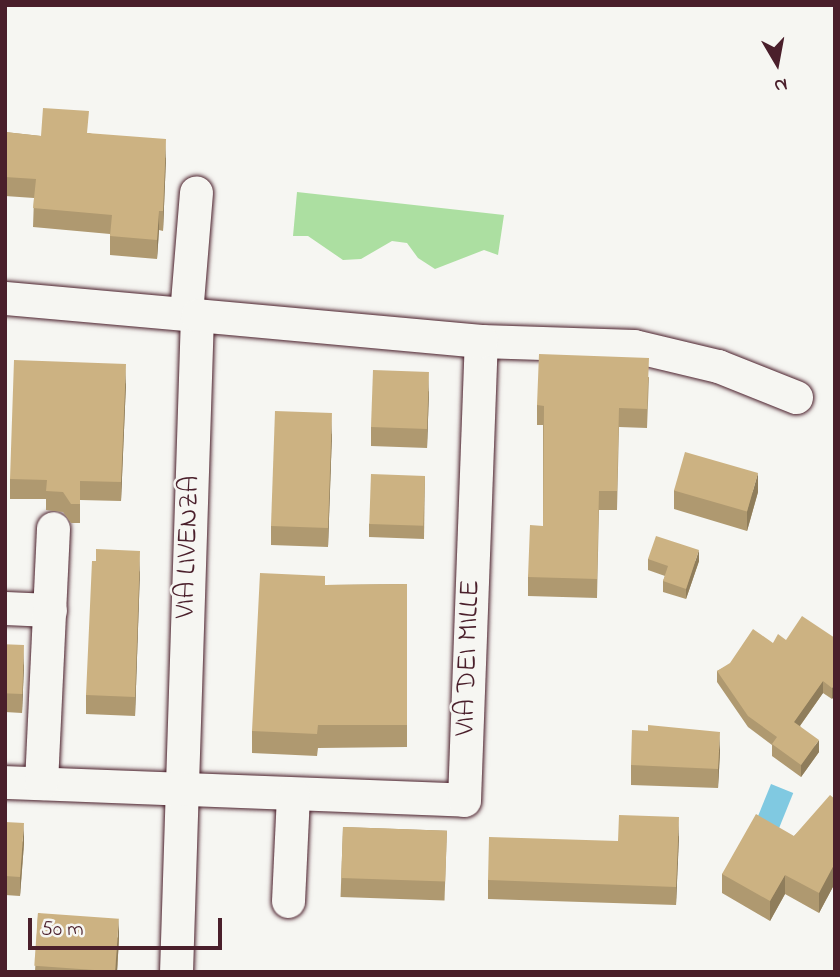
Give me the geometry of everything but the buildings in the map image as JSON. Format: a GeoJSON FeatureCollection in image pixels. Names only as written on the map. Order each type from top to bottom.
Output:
{"type":"FeatureCollection","features":[{"type":"Feature","properties":{"kind":"street","name":"VIA LIVENZA"},"geometry":{"type":"LineString","coordinates":[[176,972],[196,192]]}},
{"type":"Feature","properties":{"kind":"street"},"geometry":{"type":"LineString","coordinates":[[5,298],[481,341],[634,346],[718,366],[796,397]]}},
{"type":"Feature","properties":{"kind":"street","name":"VIA DEI MILLE"},"geometry":{"type":"LineString","coordinates":[[5,782],[464,800],[481,341]]}},
{"type":"Feature","properties":{"kind":"street"},"geometry":{"type":"LineString","coordinates":[[41,783],[53,528]]}},
{"type":"Feature","properties":{"kind":"street"},"geometry":{"type":"LineString","coordinates":[[5,608],[50,610]]}},
{"type":"Feature","properties":{"kind":"street"},"geometry":{"type":"LineString","coordinates":[[288,901],[293,794]]}},
{"type":"Feature","properties":{"kind":"green space"},"geometry":{"type":"Polygon","coordinates":[[[297,192],[504,215],[498,255],[484,250],[435,269],[418,258],[407,243],[392,241],[361,259],[343,260],[308,236],[293,236],[297,192]]]}},
{"type":"Feature","properties":{"kind":"water"},"geometry":{"type":"Polygon","coordinates":[[[771,784],[793,793],[775,837],[753,829],[771,784]]]}}]}
